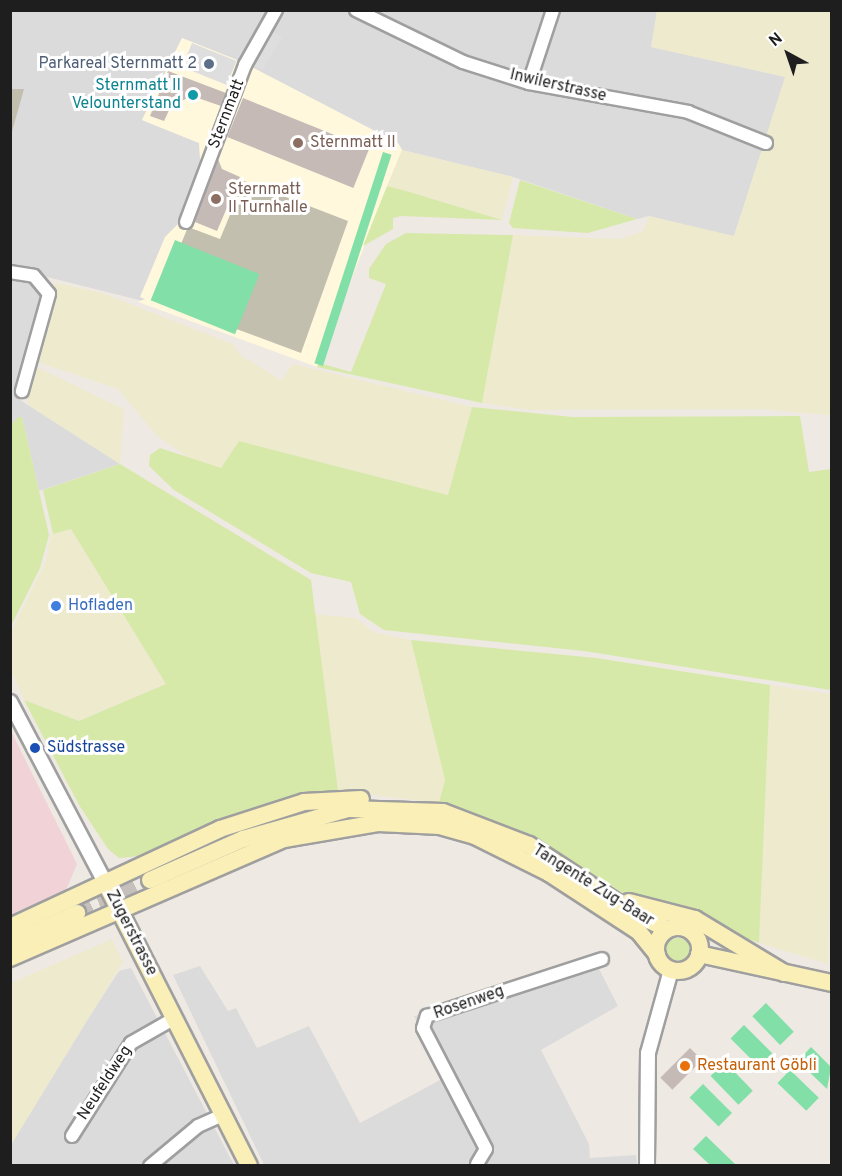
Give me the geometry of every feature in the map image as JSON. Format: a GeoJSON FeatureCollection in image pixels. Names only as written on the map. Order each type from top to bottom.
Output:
{"type":"FeatureCollection","features":[{"type":"Feature","properties":{"kind":"main road"},"geometry":{"type":"LineString","coordinates":[[10,927],[220,829],[304,802],[383,800],[442,819]]}},
{"type":"Feature","properties":{"kind":"main road","name":"Tangente Zug-Baar"},"geometry":{"type":"LineString","coordinates":[[150,880],[243,839],[310,818],[385,816],[442,819],[521,841],[668,929]]}},
{"type":"Feature","properties":{"kind":"main road"},"geometry":{"type":"LineString","coordinates":[[10,958],[284,839],[378,823],[442,819]]}},
{"type":"Feature","properties":{"kind":"main road","name":"Tangente Zug-Baar"},"geometry":{"type":"LineString","coordinates":[[442,819],[549,873],[639,932],[657,954]]}},
{"type":"Feature","properties":{"kind":"main road","name":"Zugerstrasse"},"geometry":{"type":"LineString","coordinates":[[105,882],[249,1166]]}},
{"type":"Feature","properties":{"kind":"main road"},"geometry":{"type":"LineString","coordinates":[[593,884],[644,908],[695,919],[784,973]]}},
{"type":"Feature","properties":{"kind":"main road"},"geometry":{"type":"LineString","coordinates":[[10,944],[77,914]]}},
{"type":"Feature","properties":{"kind":"main road"},"geometry":{"type":"LineString","coordinates":[[668,929],[692,931],[699,954],[688,969],[671,970],[657,954],[657,943],[668,929]]}},
{"type":"Feature","properties":{"kind":"main road"},"geometry":{"type":"LineString","coordinates":[[699,954],[831,983]]}},
{"type":"Feature","properties":{"kind":"street","name":"Sternmatt"},"geometry":{"type":"LineString","coordinates":[[186,222],[245,65],[276,10]]}},
{"type":"Feature","properties":{"kind":"street","name":"Inwilerstrasse"},"geometry":{"type":"LineString","coordinates":[[356,10],[463,62],[529,83],[688,112],[766,143]]}},
{"type":"Feature","properties":{"kind":"street"},"geometry":{"type":"LineString","coordinates":[[529,83],[553,10]]}},
{"type":"Feature","properties":{"kind":"street"},"geometry":{"type":"LineString","coordinates":[[10,272],[34,276],[49,294],[49,308],[22,391]]}},
{"type":"Feature","properties":{"kind":"street","name":"Zugerstrasse"},"geometry":{"type":"LineString","coordinates":[[10,702],[105,882]]}},
{"type":"Feature","properties":{"kind":"street","name":"Rosenweg"},"geometry":{"type":"LineString","coordinates":[[478,1165],[486,1149],[423,1028],[427,1016],[602,959]]}},
{"type":"Feature","properties":{"kind":"street"},"geometry":{"type":"LineString","coordinates":[[647,1166],[648,1053],[671,970]]}},
{"type":"Feature","properties":{"kind":"street","name":"Neufeldweg"},"geometry":{"type":"LineString","coordinates":[[72,1136],[131,1042],[175,1018]]}},
{"type":"Feature","properties":{"kind":"street"},"geometry":{"type":"LineString","coordinates":[[150,1166],[198,1126],[223,1115]]}},
{"type":"Feature","properties":{"kind":"street"},"geometry":{"type":"LineString","coordinates":[[464,1166],[478,1165]]}},
{"type":"Feature","properties":{"kind":"shaded area"},"geometry":{"type":"Polygon","coordinates":[[[11,11],[657,11],[652,47],[786,77],[734,236],[727,237],[649,216],[637,219],[513,177],[402,150],[398,143],[242,62],[182,38],[142,120],[199,143],[201,171],[183,219],[143,301],[43,276],[39,288],[45,300],[14,396],[120,464],[39,491],[22,417],[11,426],[11,11]]]}},
{"type":"Feature","properties":{"kind":"shaded area"},"geometry":{"type":"Polygon","coordinates":[[[657,11],[831,11],[831,415],[760,409],[531,410],[482,403],[513,235],[621,239],[643,231],[649,216],[734,236],[785,77],[651,47],[657,11]]]}},
{"type":"Feature","properties":{"kind":"shaded area"},"geometry":{"type":"Polygon","coordinates":[[[272,31],[282,37],[262,71],[252,64],[272,31]]]}},
{"type":"Feature","properties":{"kind":"shaded area"},"geometry":{"type":"Polygon","coordinates":[[[182,38],[242,62],[398,143],[402,150],[317,367],[138,302],[145,299],[140,297],[165,237],[183,219],[201,171],[199,143],[142,120],[182,38]]]}},
{"type":"Feature","properties":{"kind":"shaded area","name":"Parkareal Sternmatt 2"},"geometry":{"type":"Polygon","coordinates":[[[192,43],[237,61],[227,85],[182,67],[192,43]]]}},
{"type":"Feature","properties":{"kind":"shaded area"},"geometry":{"type":"Polygon","coordinates":[[[11,89],[24,89],[10,135],[11,89]]]}},
{"type":"Feature","properties":{"kind":"shaded area"},"geometry":{"type":"Polygon","coordinates":[[[402,150],[513,177],[502,220],[387,186],[402,150]]]}},
{"type":"Feature","properties":{"kind":"shaded area"},"geometry":{"type":"Polygon","coordinates":[[[244,181],[348,221],[301,353],[158,300],[188,227],[220,239],[244,181]]]}},
{"type":"Feature","properties":{"kind":"shaded area"},"geometry":{"type":"Polygon","coordinates":[[[57,283],[102,293],[233,344],[240,355],[281,380],[293,364],[472,407],[448,495],[239,441],[221,468],[190,459],[156,435],[118,389],[35,361],[50,318],[51,287],[57,283]]]}},
{"type":"Feature","properties":{"kind":"shaded area"},"geometry":{"type":"Polygon","coordinates":[[[38,368],[124,409],[120,464],[28,405],[26,386],[38,368]]]}},
{"type":"Feature","properties":{"kind":"shaded area"},"geometry":{"type":"Polygon","coordinates":[[[71,529],[166,684],[79,721],[24,700],[11,670],[10,634],[46,561],[51,534],[71,529]]]}},
{"type":"Feature","properties":{"kind":"shaded area"},"geometry":{"type":"Polygon","coordinates":[[[311,614],[356,618],[373,632],[411,640],[445,780],[439,803],[338,791],[311,614]]]}},
{"type":"Feature","properties":{"kind":"shaded area"},"geometry":{"type":"Polygon","coordinates":[[[770,685],[831,694],[828,964],[759,943],[770,685]]]}},
{"type":"Feature","properties":{"kind":"shaded area"},"geometry":{"type":"Polygon","coordinates":[[[10,729],[77,864],[66,890],[11,915],[10,729]]]}},
{"type":"Feature","properties":{"kind":"shaded area"},"geometry":{"type":"Polygon","coordinates":[[[112,939],[123,962],[11,1145],[11,983],[112,939]]]}},
{"type":"Feature","properties":{"kind":"shaded area"},"geometry":{"type":"Polygon","coordinates":[[[597,965],[618,1006],[541,1050],[589,1144],[590,1158],[636,1155],[637,1165],[264,1165],[173,975],[200,966],[228,1011],[236,1008],[257,1048],[309,1026],[360,1123],[444,1078],[414,1016],[597,965]]]}},
{"type":"Feature","properties":{"kind":"shaded area"},"geometry":{"type":"Polygon","coordinates":[[[131,968],[234,1165],[11,1165],[10,1145],[26,1114],[119,971],[131,968]]]}},
{"type":"Feature","properties":{"kind":"green space"},"geometry":{"type":"Polygon","coordinates":[[[383,152],[392,155],[323,366],[314,363],[383,152]]]}},
{"type":"Feature","properties":{"kind":"green space"},"geometry":{"type":"Polygon","coordinates":[[[520,180],[637,219],[588,233],[513,228],[509,223],[520,180]]]}},
{"type":"Feature","properties":{"kind":"green space"},"geometry":{"type":"Polygon","coordinates":[[[387,186],[502,220],[401,216],[393,218],[393,229],[363,246],[387,186]]]}},
{"type":"Feature","properties":{"kind":"green space"},"geometry":{"type":"Polygon","coordinates":[[[406,233],[513,235],[482,403],[317,367],[319,363],[351,372],[386,284],[369,278],[369,269],[386,244],[406,233]]]}},
{"type":"Feature","properties":{"kind":"green space"},"geometry":{"type":"Polygon","coordinates":[[[175,240],[259,274],[235,334],[151,300],[175,240]]]}},
{"type":"Feature","properties":{"kind":"green space"},"geometry":{"type":"Polygon","coordinates":[[[472,407],[572,417],[800,416],[809,472],[831,469],[831,690],[584,651],[384,630],[360,614],[351,582],[311,573],[174,490],[149,466],[150,455],[160,448],[221,468],[239,441],[448,495],[472,407]]]}},
{"type":"Feature","properties":{"kind":"green space"},"geometry":{"type":"Polygon","coordinates":[[[18,417],[22,417],[49,535],[40,568],[11,626],[10,426],[18,417]]]}},
{"type":"Feature","properties":{"kind":"green space"},"geometry":{"type":"Polygon","coordinates":[[[120,464],[311,580],[338,791],[270,804],[140,856],[119,858],[108,849],[79,805],[24,700],[79,721],[166,684],[71,529],[53,534],[43,490],[120,464]]]}},
{"type":"Feature","properties":{"kind":"green space"},"geometry":{"type":"Polygon","coordinates":[[[411,640],[596,658],[770,685],[759,943],[627,896],[539,841],[439,803],[445,780],[411,640]]]}},
{"type":"Feature","properties":{"kind":"green space"},"geometry":{"type":"Polygon","coordinates":[[[678,938],[683,939],[689,945],[689,955],[683,961],[678,962],[673,961],[667,955],[666,950],[667,945],[673,939],[678,938]]]}},
{"type":"Feature","properties":{"kind":"green space"},"geometry":{"type":"Polygon","coordinates":[[[766,1003],[794,1032],[780,1045],[752,1016],[766,1003]]]}},
{"type":"Feature","properties":{"kind":"green space"},"geometry":{"type":"Polygon","coordinates":[[[744,1025],[772,1053],[759,1067],[731,1038],[744,1025]]]}},
{"type":"Feature","properties":{"kind":"green space"},"geometry":{"type":"Polygon","coordinates":[[[811,1047],[831,1067],[827,1089],[798,1061],[811,1047]]]}},
{"type":"Feature","properties":{"kind":"green space"},"geometry":{"type":"Polygon","coordinates":[[[725,1062],[753,1091],[738,1105],[711,1076],[725,1062]]]}},
{"type":"Feature","properties":{"kind":"green space"},"geometry":{"type":"Polygon","coordinates":[[[790,1070],[819,1098],[806,1111],[777,1083],[790,1070]]]}},
{"type":"Feature","properties":{"kind":"green space"},"geometry":{"type":"Polygon","coordinates":[[[703,1084],[732,1113],[719,1126],[690,1097],[703,1084]]]}},
{"type":"Feature","properties":{"kind":"green space"},"geometry":{"type":"Polygon","coordinates":[[[706,1136],[734,1165],[710,1165],[693,1149],[706,1136]]]}},
{"type":"Feature","properties":{"kind":"building","name":"Sternmatt II Velounterstand"},"geometry":{"type":"Polygon","coordinates":[[[168,71],[226,93],[221,106],[192,96],[171,106],[164,121],[150,116],[168,71]]]}},
{"type":"Feature","properties":{"kind":"building","name":"Sternmatt II"},"geometry":{"type":"Polygon","coordinates":[[[243,98],[369,149],[353,188],[227,137],[243,98]]]}},
{"type":"Feature","properties":{"kind":"building","name":"Sternmatt II Turnhalle"},"geometry":{"type":"Polygon","coordinates":[[[218,159],[222,169],[240,177],[217,231],[195,222],[218,159]]]}},
{"type":"Feature","properties":{"kind":"building","name":"Restaurant Göbli"},"geometry":{"type":"Polygon","coordinates":[[[690,1048],[702,1060],[672,1090],[660,1078],[690,1048]]]}},
{"type":"Feature","properties":{"kind":"tunnel"},"geometry":{"type":"LineString","coordinates":[[77,913],[150,880]]}},
{"type":"Feature","properties":{"kind":"place","name":"Parkareal Sternmatt 2"},"geometry":{"type":"Point","coordinates":[209,64]}},
{"type":"Feature","properties":{"kind":"place","name":"Sternmatt II Velounterstand"},"geometry":{"type":"Point","coordinates":[193,95]}},
{"type":"Feature","properties":{"kind":"place","name":"Sternmatt II"},"geometry":{"type":"Point","coordinates":[298,143]}},
{"type":"Feature","properties":{"kind":"place","name":"Sternmatt II Turnhalle"},"geometry":{"type":"Point","coordinates":[216,199]}},
{"type":"Feature","properties":{"kind":"place","name":"Hofladen"},"geometry":{"type":"Point","coordinates":[56,606]}},
{"type":"Feature","properties":{"kind":"place","name":"Südstrasse"},"geometry":{"type":"Point","coordinates":[35,748]}},
{"type":"Feature","properties":{"kind":"place","name":"Restaurant Göbli"},"geometry":{"type":"Point","coordinates":[685,1066]}}]}
